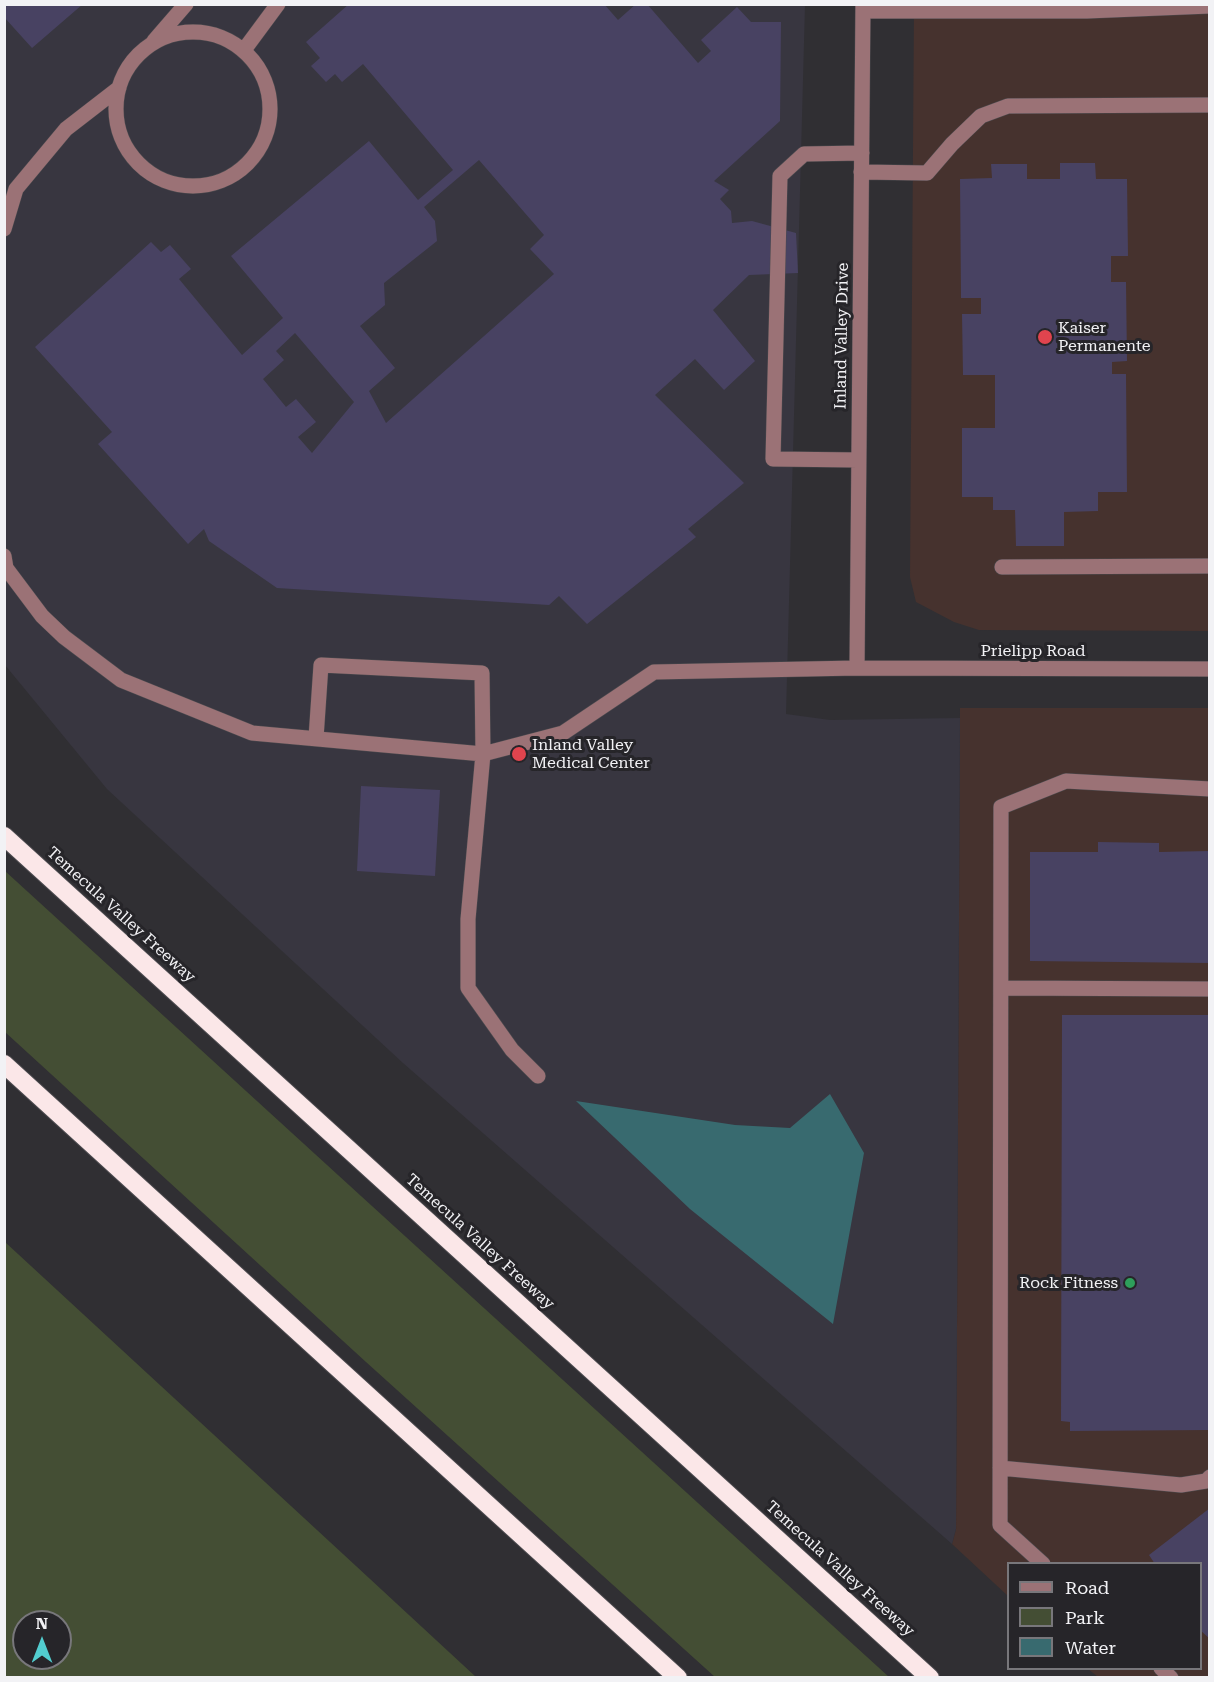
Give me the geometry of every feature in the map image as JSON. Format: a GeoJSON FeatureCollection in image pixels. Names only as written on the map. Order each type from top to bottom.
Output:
{"type":"FeatureCollection","features":[{"type":"Feature","properties":{"kind":"highway","name":"Temecula Valley Freeway"},"geometry":{"type":"LineString","coordinates":[[4,836],[930,1677]]}},
{"type":"Feature","properties":{"kind":"highway"},"geometry":{"type":"LineString","coordinates":[[4,1064],[678,1677]]}},
{"type":"Feature","properties":{"kind":"street"},"geometry":{"type":"LineString","coordinates":[[152,44],[174,34],[199,32],[223,38],[244,50],[260,69],[270,93],[270,118],[266,134],[249,163],[228,178],[204,185],[178,184],[155,176],[135,159],[122,138],[116,114],[119,88],[126,71],[137,56],[152,44],[186,4]]}},
{"type":"Feature","properties":{"kind":"street"},"geometry":{"type":"LineString","coordinates":[[244,50],[278,4]]}},
{"type":"Feature","properties":{"kind":"street"},"geometry":{"type":"LineString","coordinates":[[863,8],[1209,6]]}},
{"type":"Feature","properties":{"kind":"street","name":"Inland Valley Drive"},"geometry":{"type":"LineString","coordinates":[[857,669],[863,8]]}},
{"type":"Feature","properties":{"kind":"street"},"geometry":{"type":"LineString","coordinates":[[4,229],[16,189],[66,129],[119,88]]}},
{"type":"Feature","properties":{"kind":"street"},"geometry":{"type":"LineString","coordinates":[[861,172],[927,173],[981,116],[1008,106],[1209,105]]}},
{"type":"Feature","properties":{"kind":"street"},"geometry":{"type":"LineString","coordinates":[[858,460],[773,459],[780,176],[804,154],[862,153]]}},
{"type":"Feature","properties":{"kind":"street"},"geometry":{"type":"LineString","coordinates":[[4,556],[6,568],[42,616],[64,637],[121,680],[252,733],[483,754]]}},
{"type":"Feature","properties":{"kind":"street"},"geometry":{"type":"LineString","coordinates":[[1002,567],[1209,566]]}},
{"type":"Feature","properties":{"kind":"street"},"geometry":{"type":"LineString","coordinates":[[316,738],[321,665],[482,673],[483,754],[468,919],[468,988],[512,1050],[538,1076]]}},
{"type":"Feature","properties":{"kind":"street","name":"Prielipp Road"},"geometry":{"type":"LineString","coordinates":[[483,754],[564,733],[654,672],[857,669],[1209,669]]}},
{"type":"Feature","properties":{"kind":"street"},"geometry":{"type":"LineString","coordinates":[[1042,1562],[1000,1525],[1001,807],[1066,781],[1209,789]]}},
{"type":"Feature","properties":{"kind":"street"},"geometry":{"type":"LineString","coordinates":[[1001,988],[1209,988]]}},
{"type":"Feature","properties":{"kind":"street"},"geometry":{"type":"LineString","coordinates":[[1000,1468],[1181,1485],[1206,1481],[1209,1477]]}},
{"type":"Feature","properties":{"kind":"shaded area","name":"Inland Valley Medical Center"},"geometry":{"type":"Polygon","coordinates":[[[4,5],[805,5],[786,714],[830,720],[960,718],[956,1529],[952,1544],[403,1063],[107,789],[5,665],[4,5]]]}},
{"type":"Feature","properties":{"kind":"shaded area"},"geometry":{"type":"Polygon","coordinates":[[[914,5],[1209,5],[1209,631],[979,630],[954,622],[916,602],[910,577],[914,5]]]}},
{"type":"Feature","properties":{"kind":"shaded area"},"geometry":{"type":"Polygon","coordinates":[[[960,708],[1209,708],[1209,1677],[1098,1677],[1089,1670],[1202,1670],[1202,1562],[1007,1562],[1007,1595],[952,1544],[956,1529],[960,708]]]}},
{"type":"Feature","properties":{"kind":"green space"},"geometry":{"type":"Polygon","coordinates":[[[5,871],[889,1677],[715,1677],[366,1362],[5,1032],[5,871]]]}},
{"type":"Feature","properties":{"kind":"green space"},"geometry":{"type":"Polygon","coordinates":[[[5,1242],[476,1677],[5,1677],[5,1242]]]}},
{"type":"Feature","properties":{"kind":"water"},"geometry":{"type":"Polygon","coordinates":[[[830,1094],[864,1153],[833,1324],[690,1209],[576,1101],[735,1125],[790,1128],[830,1094]]]}},
{"type":"Feature","properties":{"kind":"building"},"geometry":{"type":"Polygon","coordinates":[[[4,4],[83,4],[32,48],[4,17],[4,4]]]}},
{"type":"Feature","properties":{"kind":"building"},"geometry":{"type":"Polygon","coordinates":[[[349,4],[604,4],[618,20],[636,4],[647,4],[698,63],[711,51],[701,40],[737,7],[751,22],[781,22],[780,121],[714,181],[729,190],[720,199],[731,211],[732,223],[752,221],[796,233],[798,273],[749,275],[713,310],[755,361],[724,390],[695,359],[655,395],[744,483],[688,529],[696,537],[587,624],[559,596],[549,605],[277,588],[209,541],[204,529],[188,544],[98,444],[112,432],[35,347],[151,242],[161,252],[170,245],[191,269],[179,279],[242,355],[283,318],[231,256],[369,141],[418,200],[453,170],[363,64],[342,82],[335,74],[326,82],[311,66],[320,58],[306,42],[349,4]],[[479,160],[424,207],[435,221],[437,241],[384,283],[385,305],[360,326],[395,368],[369,391],[386,423],[554,274],[530,249],[544,235],[479,160]],[[295,333],[276,351],[284,360],[263,379],[286,407],[296,399],[316,422],[298,437],[312,453],[354,402],[295,333]]]}},
{"type":"Feature","properties":{"kind":"building","name":"Kaiser Permanente"},"geometry":{"type":"Polygon","coordinates":[[[1060,163],[1095,163],[1096,179],[1127,179],[1128,256],[1111,256],[1111,282],[1126,282],[1127,361],[1112,362],[1112,374],[1126,374],[1127,492],[1098,492],[1098,511],[1064,512],[1064,546],[1016,546],[1015,510],[993,510],[993,497],[962,497],[962,428],[995,428],[995,375],[963,375],[962,314],[981,314],[981,298],[961,298],[960,179],[992,178],[991,164],[1027,164],[1027,179],[1060,179],[1060,163]]]}},
{"type":"Feature","properties":{"kind":"building"},"geometry":{"type":"Polygon","coordinates":[[[361,786],[440,790],[435,876],[357,871],[361,786]]]}},
{"type":"Feature","properties":{"kind":"building"},"geometry":{"type":"Polygon","coordinates":[[[1098,842],[1159,843],[1159,852],[1210,851],[1210,963],[1030,961],[1030,852],[1098,852],[1098,842]]]}},
{"type":"Feature","properties":{"kind":"building"},"geometry":{"type":"Polygon","coordinates":[[[1062,1015],[1210,1015],[1210,1430],[1070,1431],[1070,1422],[1061,1421],[1062,1015]]]}},
{"type":"Feature","properties":{"kind":"building"},"geometry":{"type":"Polygon","coordinates":[[[1210,1508],[1210,1639],[1202,1632],[1202,1562],[1154,1562],[1149,1555],[1210,1508]]]}},
{"type":"Feature","properties":{"kind":"place","name":"Kaiser Permanente"},"geometry":{"type":"Point","coordinates":[1045,337]}},
{"type":"Feature","properties":{"kind":"place","name":"Inland Valley Medical Center"},"geometry":{"type":"Point","coordinates":[519,754]}},
{"type":"Feature","properties":{"kind":"place","name":"Rock Fitness"},"geometry":{"type":"Point","coordinates":[1130,1283]}}]}
